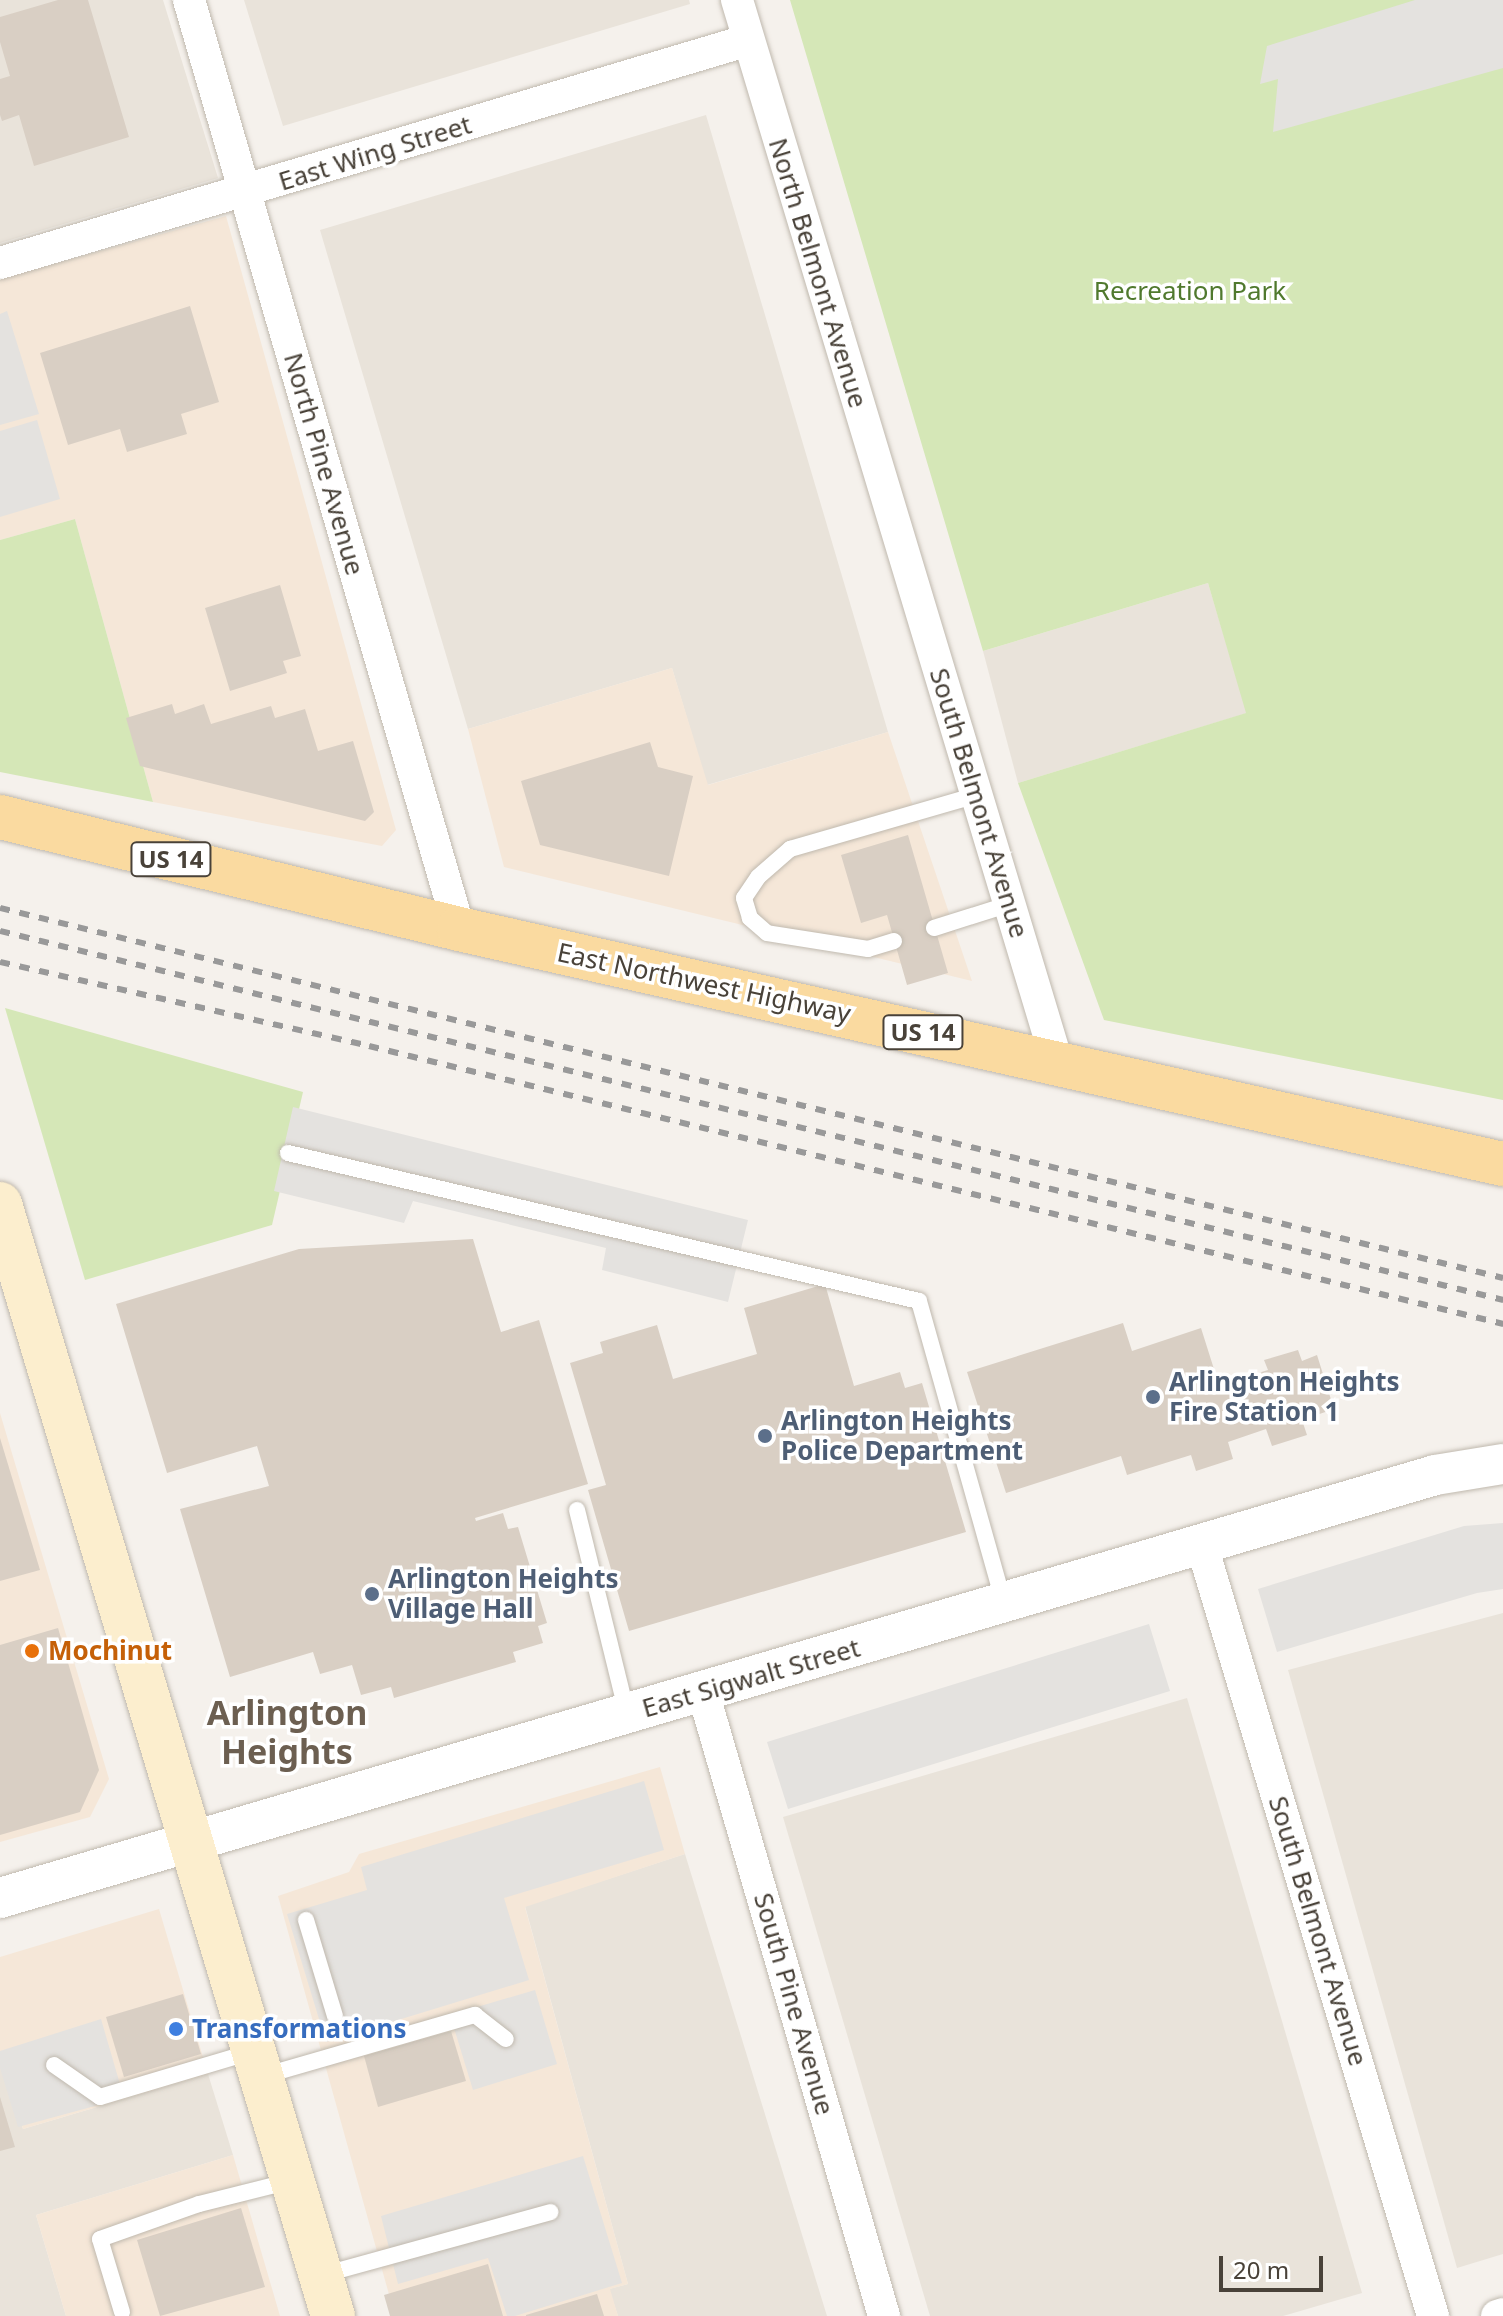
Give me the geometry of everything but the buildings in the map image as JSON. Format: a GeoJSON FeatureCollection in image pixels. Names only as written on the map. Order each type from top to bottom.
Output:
{"type":"FeatureCollection","features":[{"type":"Feature","properties":{"kind":"main road","name":"East Northwest Highway"},"geometry":{"type":"LineString","coordinates":[[0,817],[459,929],[1503,1164]]}},
{"type":"Feature","properties":{"kind":"main road"},"geometry":{"type":"LineString","coordinates":[[0,1204],[327,2296]]}},
{"type":"Feature","properties":{"kind":"street","name":"North Pine Avenue"},"geometry":{"type":"LineString","coordinates":[[189,0],[459,929]]}},
{"type":"Feature","properties":{"kind":"street","name":"North Belmont Avenue"},"geometry":{"type":"LineString","coordinates":[[737,0],[900,545]]}},
{"type":"Feature","properties":{"kind":"street","name":"East Wing Street"},"geometry":{"type":"LineString","coordinates":[[0,263],[246,193],[749,40]]}},
{"type":"Feature","properties":{"kind":"street","name":"South Belmont Avenue"},"geometry":{"type":"LineString","coordinates":[[900,545],[1057,1062]]}},
{"type":"Feature","properties":{"kind":"street","name":"East Sigwalt Street"},"geometry":{"type":"LineString","coordinates":[[0,1898],[1435,1475],[1503,1464]]}},
{"type":"Feature","properties":{"kind":"street","name":"South Belmont Avenue"},"geometry":{"type":"LineString","coordinates":[[1202,1546],[1433,2316]]}},
{"type":"Feature","properties":{"kind":"street","name":"South Pine Avenue"},"geometry":{"type":"LineString","coordinates":[[703,1692],[884,2316]]}},
{"type":"Feature","properties":{"kind":"street"},"geometry":{"type":"LineString","coordinates":[[1497,2316],[1503,2314]]}},
{"type":"Feature","properties":{"kind":"lane"},"geometry":{"type":"LineString","coordinates":[[894,941],[868,949],[767,933],[750,918],[744,898],[758,877],[790,849],[977,795]]}},
{"type":"Feature","properties":{"kind":"lane"},"geometry":{"type":"LineString","coordinates":[[934,928],[1010,904]]}},
{"type":"Feature","properties":{"kind":"lane"},"geometry":{"type":"LineString","coordinates":[[288,1153],[919,1301],[1004,1604]]}},
{"type":"Feature","properties":{"kind":"lane"},"geometry":{"type":"LineString","coordinates":[[577,1510],[627,1714]]}},
{"type":"Feature","properties":{"kind":"lane"},"geometry":{"type":"LineString","coordinates":[[306,1920],[335,2016]]}},
{"type":"Feature","properties":{"kind":"lane"},"geometry":{"type":"LineString","coordinates":[[54,2065],[100,2097],[475,2015],[506,2039]]}},
{"type":"Feature","properties":{"kind":"lane"},"geometry":{"type":"LineString","coordinates":[[122,2312],[100,2239],[199,2204],[293,2181]]}},
{"type":"Feature","properties":{"kind":"lane"},"geometry":{"type":"LineString","coordinates":[[327,2296],[550,2212]]}},
{"type":"Feature","properties":{"kind":"shaded area"},"geometry":{"type":"Polygon","coordinates":[[[0,0],[163,0],[218,178],[0,243],[0,0]]]}},
{"type":"Feature","properties":{"kind":"shaded area"},"geometry":{"type":"Polygon","coordinates":[[[244,0],[689,0],[690,4],[283,126],[244,0]]]}},
{"type":"Feature","properties":{"kind":"shaded area"},"geometry":{"type":"Polygon","coordinates":[[[1415,0],[1503,0],[1503,68],[1273,132],[1278,79],[1260,84],[1267,46],[1415,0]]]}},
{"type":"Feature","properties":{"kind":"shaded area"},"geometry":{"type":"Polygon","coordinates":[[[706,115],[888,732],[707,785],[672,668],[468,729],[320,230],[706,115]]]}},
{"type":"Feature","properties":{"kind":"shaded area"},"geometry":{"type":"Polygon","coordinates":[[[226,216],[396,830],[382,846],[153,802],[75,519],[0,540],[0,279],[226,216]]]}},
{"type":"Feature","properties":{"kind":"shaded area"},"geometry":{"type":"Polygon","coordinates":[[[7,311],[39,414],[0,425],[0,314],[7,311]]]}},
{"type":"Feature","properties":{"kind":"shaded area"},"geometry":{"type":"Polygon","coordinates":[[[37,420],[60,499],[0,517],[0,431],[37,420]]]}},
{"type":"Feature","properties":{"kind":"shaded area"},"geometry":{"type":"Polygon","coordinates":[[[1208,583],[1247,713],[1018,783],[983,651],[1208,583]]]}},
{"type":"Feature","properties":{"kind":"shaded area"},"geometry":{"type":"Polygon","coordinates":[[[672,668],[708,785],[888,732],[972,981],[504,867],[468,729],[672,668]]]}},
{"type":"Feature","properties":{"kind":"shaded area"},"geometry":{"type":"Polygon","coordinates":[[[293,1107],[748,1220],[728,1302],[602,1270],[606,1248],[413,1201],[404,1223],[274,1191],[293,1107]]]}},
{"type":"Feature","properties":{"kind":"shaded area"},"geometry":{"type":"Polygon","coordinates":[[[0,1413],[109,1779],[90,1817],[0,1842],[0,1413]]]}},
{"type":"Feature","properties":{"kind":"shaded area"},"geometry":{"type":"Polygon","coordinates":[[[1503,1523],[1503,1589],[1477,1593],[1277,1652],[1258,1589],[1464,1526],[1503,1523]]]}},
{"type":"Feature","properties":{"kind":"shaded area"},"geometry":{"type":"Polygon","coordinates":[[[1503,1613],[1503,2254],[1457,2268],[1288,1670],[1503,1613]]]}},
{"type":"Feature","properties":{"kind":"shaded area"},"geometry":{"type":"Polygon","coordinates":[[[1149,1624],[1170,1691],[788,1809],[767,1742],[1149,1624]]]}},
{"type":"Feature","properties":{"kind":"shaded area"},"geometry":{"type":"Polygon","coordinates":[[[1187,1698],[1362,2293],[1283,2316],[930,2316],[783,1817],[1187,1698]]]}},
{"type":"Feature","properties":{"kind":"shaded area"},"geometry":{"type":"Polygon","coordinates":[[[660,1767],[685,1854],[525,1907],[628,2284],[610,2289],[618,2316],[395,2316],[278,1896],[349,1872],[359,1854],[660,1767]]]}},
{"type":"Feature","properties":{"kind":"shaded area"},"geometry":{"type":"Polygon","coordinates":[[[644,1781],[664,1850],[504,1898],[529,1980],[326,2042],[287,1914],[367,1890],[361,1867],[644,1781]]]}},
{"type":"Feature","properties":{"kind":"shaded area"},"geometry":{"type":"Polygon","coordinates":[[[685,1854],[827,2316],[618,2316],[609,2289],[628,2284],[525,1906],[685,1854]]]}},
{"type":"Feature","properties":{"kind":"shaded area"},"geometry":{"type":"Polygon","coordinates":[[[159,1909],[208,2074],[23,2129],[0,2052],[0,1957],[159,1909]]]}},
{"type":"Feature","properties":{"kind":"shaded area"},"geometry":{"type":"Polygon","coordinates":[[[535,1990],[557,2064],[473,2090],[450,2015],[535,1990]]]}},
{"type":"Feature","properties":{"kind":"shaded area"},"geometry":{"type":"Polygon","coordinates":[[[101,2019],[124,2098],[18,2127],[0,2068],[0,2051],[101,2019]]]}},
{"type":"Feature","properties":{"kind":"shaded area"},"geometry":{"type":"Polygon","coordinates":[[[0,2052],[23,2129],[208,2074],[233,2155],[36,2215],[66,2316],[0,2316],[0,2052]]]}},
{"type":"Feature","properties":{"kind":"shaded area"},"geometry":{"type":"Polygon","coordinates":[[[233,2155],[280,2316],[66,2316],[36,2215],[233,2155]]]}},
{"type":"Feature","properties":{"kind":"shaded area"},"geometry":{"type":"Polygon","coordinates":[[[583,2156],[622,2283],[515,2316],[507,2316],[488,2258],[398,2284],[381,2216],[583,2156]]]}},
{"type":"Feature","properties":{"kind":"green space","name":"Recreation Park"},"geometry":{"type":"Polygon","coordinates":[[[790,0],[1503,0],[1503,1100],[1104,1020],[1018,783],[1246,713],[1208,583],[983,651],[790,0]]]}},
{"type":"Feature","properties":{"kind":"green space"},"geometry":{"type":"Polygon","coordinates":[[[75,519],[153,802],[0,772],[0,540],[75,519]]]}},
{"type":"Feature","properties":{"kind":"green space"},"geometry":{"type":"Polygon","coordinates":[[[5,1008],[303,1092],[272,1225],[85,1280],[5,1008]]]}},
{"type":"Feature","properties":{"kind":"railway"},"geometry":{"type":"LineString","coordinates":[[0,908],[1503,1278]]}},
{"type":"Feature","properties":{"kind":"railway"},"geometry":{"type":"LineString","coordinates":[[0,931],[1503,1300]]}},
{"type":"Feature","properties":{"kind":"railway"},"geometry":{"type":"LineString","coordinates":[[0,962],[369,1046],[1503,1324]]}},
{"type":"Feature","properties":{"kind":"place","name":"Arlington Heights Fire Station 1"},"geometry":{"type":"Point","coordinates":[1153,1397]}},
{"type":"Feature","properties":{"kind":"place","name":"Arlington Heights Police Department"},"geometry":{"type":"Point","coordinates":[765,1436]}},
{"type":"Feature","properties":{"kind":"place","name":"Arlington Heights Village Hall"},"geometry":{"type":"Point","coordinates":[372,1594]}},
{"type":"Feature","properties":{"kind":"place","name":"Mochinut"},"geometry":{"type":"Point","coordinates":[32,1651]}},
{"type":"Feature","properties":{"kind":"place","name":"Transformations"},"geometry":{"type":"Point","coordinates":[176,2029]}},
{"type":"Feature","properties":{"kind":"district","name":"Arlington Heights"},"geometry":{"type":"Point","coordinates":[287,1732]}}]}
